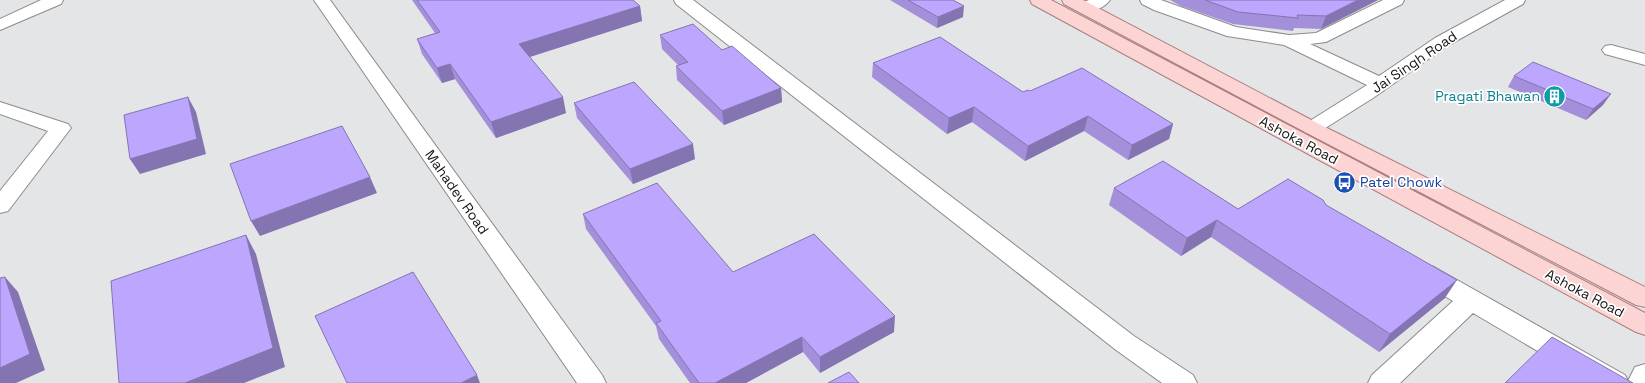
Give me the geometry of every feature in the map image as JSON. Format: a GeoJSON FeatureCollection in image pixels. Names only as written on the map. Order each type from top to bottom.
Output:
{"type":"FeatureCollection","features":[{"type":"Feature","properties":{"kind":"main road","name":"Ashoka Road"},"geometry":{"type":"LineString","coordinates":[[1038,0],[1645,325]]}},
{"type":"Feature","properties":{"kind":"main road","name":"Ashoka Road"},"geometry":{"type":"LineString","coordinates":[[1078,4],[1312,128],[1645,298]]}},
{"type":"Feature","properties":{"kind":"street"},"geometry":{"type":"LineString","coordinates":[[0,12],[26,0]]}},
{"type":"Feature","properties":{"kind":"street"},"geometry":{"type":"LineString","coordinates":[[0,25],[55,0]]}},
{"type":"Feature","properties":{"kind":"street","name":"Mahadev Road"},"geometry":{"type":"LineString","coordinates":[[322,0],[592,383]]}},
{"type":"Feature","properties":{"kind":"street"},"geometry":{"type":"LineString","coordinates":[[682,0],[1125,343],[1183,383]]}},
{"type":"Feature","properties":{"kind":"street"},"geometry":{"type":"LineString","coordinates":[[1078,4],[1102,0]]}},
{"type":"Feature","properties":{"kind":"street"},"geometry":{"type":"LineString","coordinates":[[1148,0],[1160,6],[1232,32],[1289,40],[1320,38],[1396,0]]}},
{"type":"Feature","properties":{"kind":"street","name":"Jai Singh Road"},"geometry":{"type":"LineString","coordinates":[[1312,128],[1441,42],[1517,0]]}},
{"type":"Feature","properties":{"kind":"street"},"geometry":{"type":"LineString","coordinates":[[1289,40],[1380,84]]}},
{"type":"Feature","properties":{"kind":"street"},"geometry":{"type":"LineString","coordinates":[[1611,50],[1645,60]]}},
{"type":"Feature","properties":{"kind":"street"},"geometry":{"type":"LineString","coordinates":[[0,108],[61,128],[0,206]]}},
{"type":"Feature","properties":{"kind":"street"},"geometry":{"type":"LineString","coordinates":[[1408,264],[1615,383]]}},
{"type":"Feature","properties":{"kind":"street"},"geometry":{"type":"LineString","coordinates":[[1382,383],[1470,300]]}},
{"type":"Feature","properties":{"kind":"street"},"geometry":{"type":"LineString","coordinates":[[1640,383],[1645,375]]}},
{"type":"Feature","properties":{"kind":"building"},"geometry":{"type":"Polygon","coordinates":[[[417,0],[633,0],[640,6],[519,44],[563,97],[491,122],[450,64],[437,68],[417,39],[440,32],[417,0]]]}},
{"type":"Feature","properties":{"kind":"building"},"geometry":{"type":"Polygon","coordinates":[[[908,0],[953,0],[964,6],[938,17],[908,0]]]}},
{"type":"Feature","properties":{"kind":"building"},"geometry":{"type":"Polygon","coordinates":[[[1205,0],[1358,0],[1326,16],[1297,15],[1298,18],[1238,12],[1205,0]]]}},
{"type":"Feature","properties":{"kind":"building"},"geometry":{"type":"Polygon","coordinates":[[[693,24],[722,50],[732,46],[781,88],[722,111],[676,66],[688,62],[660,35],[693,24]]]}},
{"type":"Feature","properties":{"kind":"building"},"geometry":{"type":"Polygon","coordinates":[[[940,37],[1023,92],[1028,90],[1030,91],[1082,68],[1173,124],[1132,145],[1088,116],[1028,146],[974,107],[949,118],[873,63],[940,37]]]}},
{"type":"Feature","properties":{"kind":"building"},"geometry":{"type":"Polygon","coordinates":[[[1533,62],[1611,94],[1593,109],[1514,76],[1533,62]]]}},
{"type":"Feature","properties":{"kind":"building"},"geometry":{"type":"Polygon","coordinates":[[[634,82],[693,144],[630,169],[574,103],[634,82]]]}},
{"type":"Feature","properties":{"kind":"building"},"geometry":{"type":"Polygon","coordinates":[[[188,97],[197,139],[130,159],[124,115],[188,97]]]}},
{"type":"Feature","properties":{"kind":"building"},"geometry":{"type":"Polygon","coordinates":[[[342,126],[370,177],[251,221],[230,164],[342,126]]]}},
{"type":"Feature","properties":{"kind":"building"},"geometry":{"type":"Polygon","coordinates":[[[1163,161],[1238,209],[1288,179],[1323,200],[1326,205],[1457,280],[1390,334],[1217,220],[1187,238],[1114,188],[1163,161]]]}},
{"type":"Feature","properties":{"kind":"building"},"geometry":{"type":"Polygon","coordinates":[[[657,183],[733,272],[814,234],[895,316],[820,357],[802,337],[715,383],[699,383],[656,323],[661,321],[583,214],[657,183]]]}},
{"type":"Feature","properties":{"kind":"building"},"geometry":{"type":"Polygon","coordinates":[[[246,235],[273,348],[185,383],[119,383],[111,281],[246,235]]]}},
{"type":"Feature","properties":{"kind":"building"},"geometry":{"type":"Polygon","coordinates":[[[413,272],[477,375],[461,383],[347,383],[315,316],[413,272]]]}},
{"type":"Feature","properties":{"kind":"building"},"geometry":{"type":"Polygon","coordinates":[[[5,277],[30,354],[0,368],[0,278],[5,277]]]}},
{"type":"Feature","properties":{"kind":"building"},"geometry":{"type":"Polygon","coordinates":[[[1552,337],[1633,383],[1505,383],[1552,337]]]}},
{"type":"Feature","properties":{"kind":"building"},"geometry":{"type":"Polygon","coordinates":[[[849,372],[859,383],[828,383],[849,372]]]}},
{"type":"Feature","properties":{"kind":"place","name":"Pragati Bhawan"},"geometry":{"type":"Point","coordinates":[1555,96]}},
{"type":"Feature","properties":{"kind":"place","name":"Patel Chowk"},"geometry":{"type":"Point","coordinates":[1345,182]}}]}
